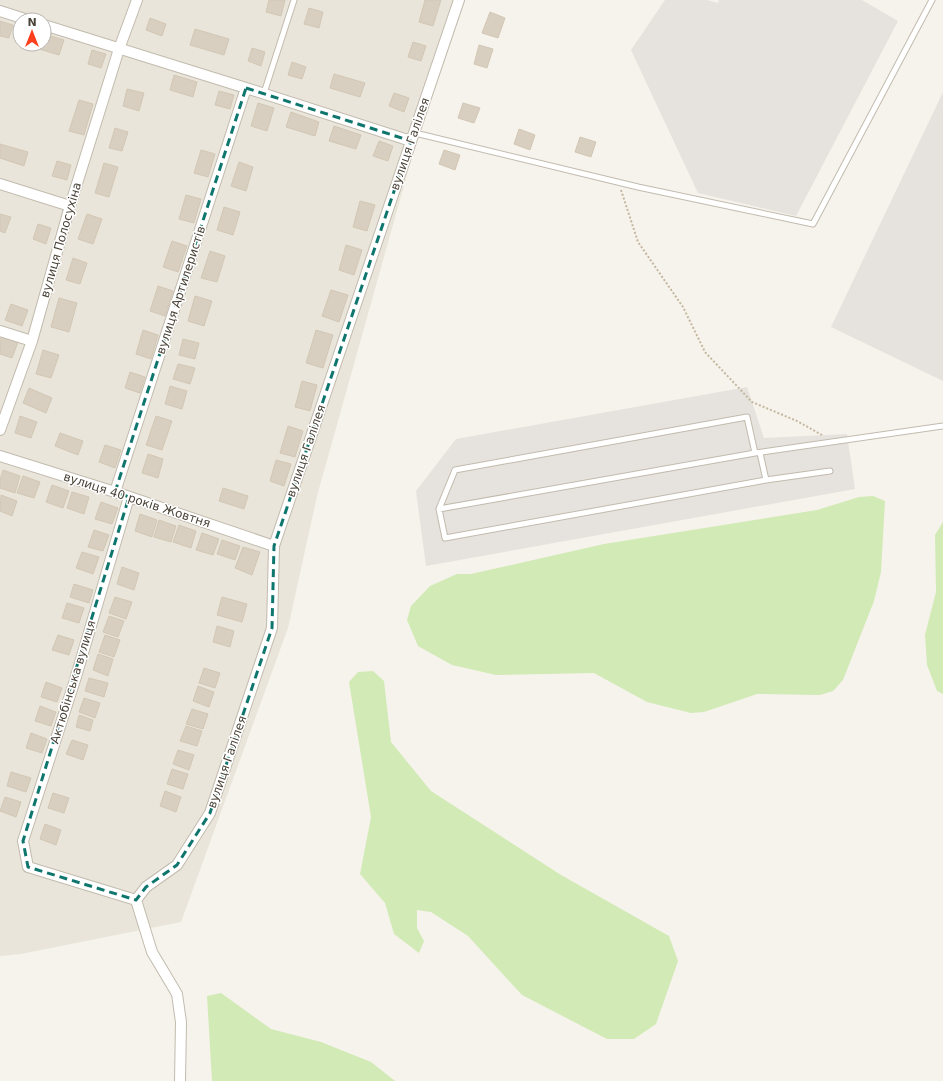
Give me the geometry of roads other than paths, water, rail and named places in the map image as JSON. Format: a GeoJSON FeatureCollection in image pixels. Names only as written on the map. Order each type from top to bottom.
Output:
{"type":"FeatureCollection","features":[{"type":"Feature","properties":{"kind":"street","name":"вулиця Полосухіна"},"geometry":{"type":"LineString","coordinates":[[0,430],[32,341],[70,206],[119,49],[137,0]]}},
{"type":"Feature","properties":{"kind":"street","name":"вулиця Галілея"},"geometry":{"type":"LineString","coordinates":[[136,900],[146,887],[177,865],[210,813],[272,628],[274,546],[459,0]]}},
{"type":"Feature","properties":{"kind":"street"},"geometry":{"type":"LineString","coordinates":[[0,11],[12,15]]}},
{"type":"Feature","properties":{"kind":"street"},"geometry":{"type":"LineString","coordinates":[[52,28],[264,94],[413,137]]}},
{"type":"Feature","properties":{"kind":"street","name":"вулиця Артилеристів"},"geometry":{"type":"LineString","coordinates":[[115,492],[246,88]]}},
{"type":"Feature","properties":{"kind":"street"},"geometry":{"type":"LineString","coordinates":[[0,184],[70,206]]}},
{"type":"Feature","properties":{"kind":"street"},"geometry":{"type":"LineString","coordinates":[[0,331],[32,341]]}},
{"type":"Feature","properties":{"kind":"street","name":"вулиця 40 років Жовтня"},"geometry":{"type":"LineString","coordinates":[[0,456],[115,492],[274,546]]}},
{"type":"Feature","properties":{"kind":"street","name":"Актюбінська вулиця"},"geometry":{"type":"LineString","coordinates":[[129,497],[75,680],[23,841],[28,868],[136,900]]}},
{"type":"Feature","properties":{"kind":"street"},"geometry":{"type":"LineString","coordinates":[[136,900],[152,952],[178,994],[181,1022],[180,1081]]}},
{"type":"Feature","properties":{"kind":"lane"},"geometry":{"type":"LineString","coordinates":[[264,94],[294,0]]}},
{"type":"Feature","properties":{"kind":"lane"},"geometry":{"type":"LineString","coordinates":[[413,137],[812,224],[932,0]]}},
{"type":"Feature","properties":{"kind":"lane"},"geometry":{"type":"LineString","coordinates":[[766,480],[748,418],[455,470],[439,509],[445,538],[766,480],[830,471]]}},
{"type":"Feature","properties":{"kind":"lane"},"geometry":{"type":"LineString","coordinates":[[439,509],[758,453],[943,426]]}}]}
